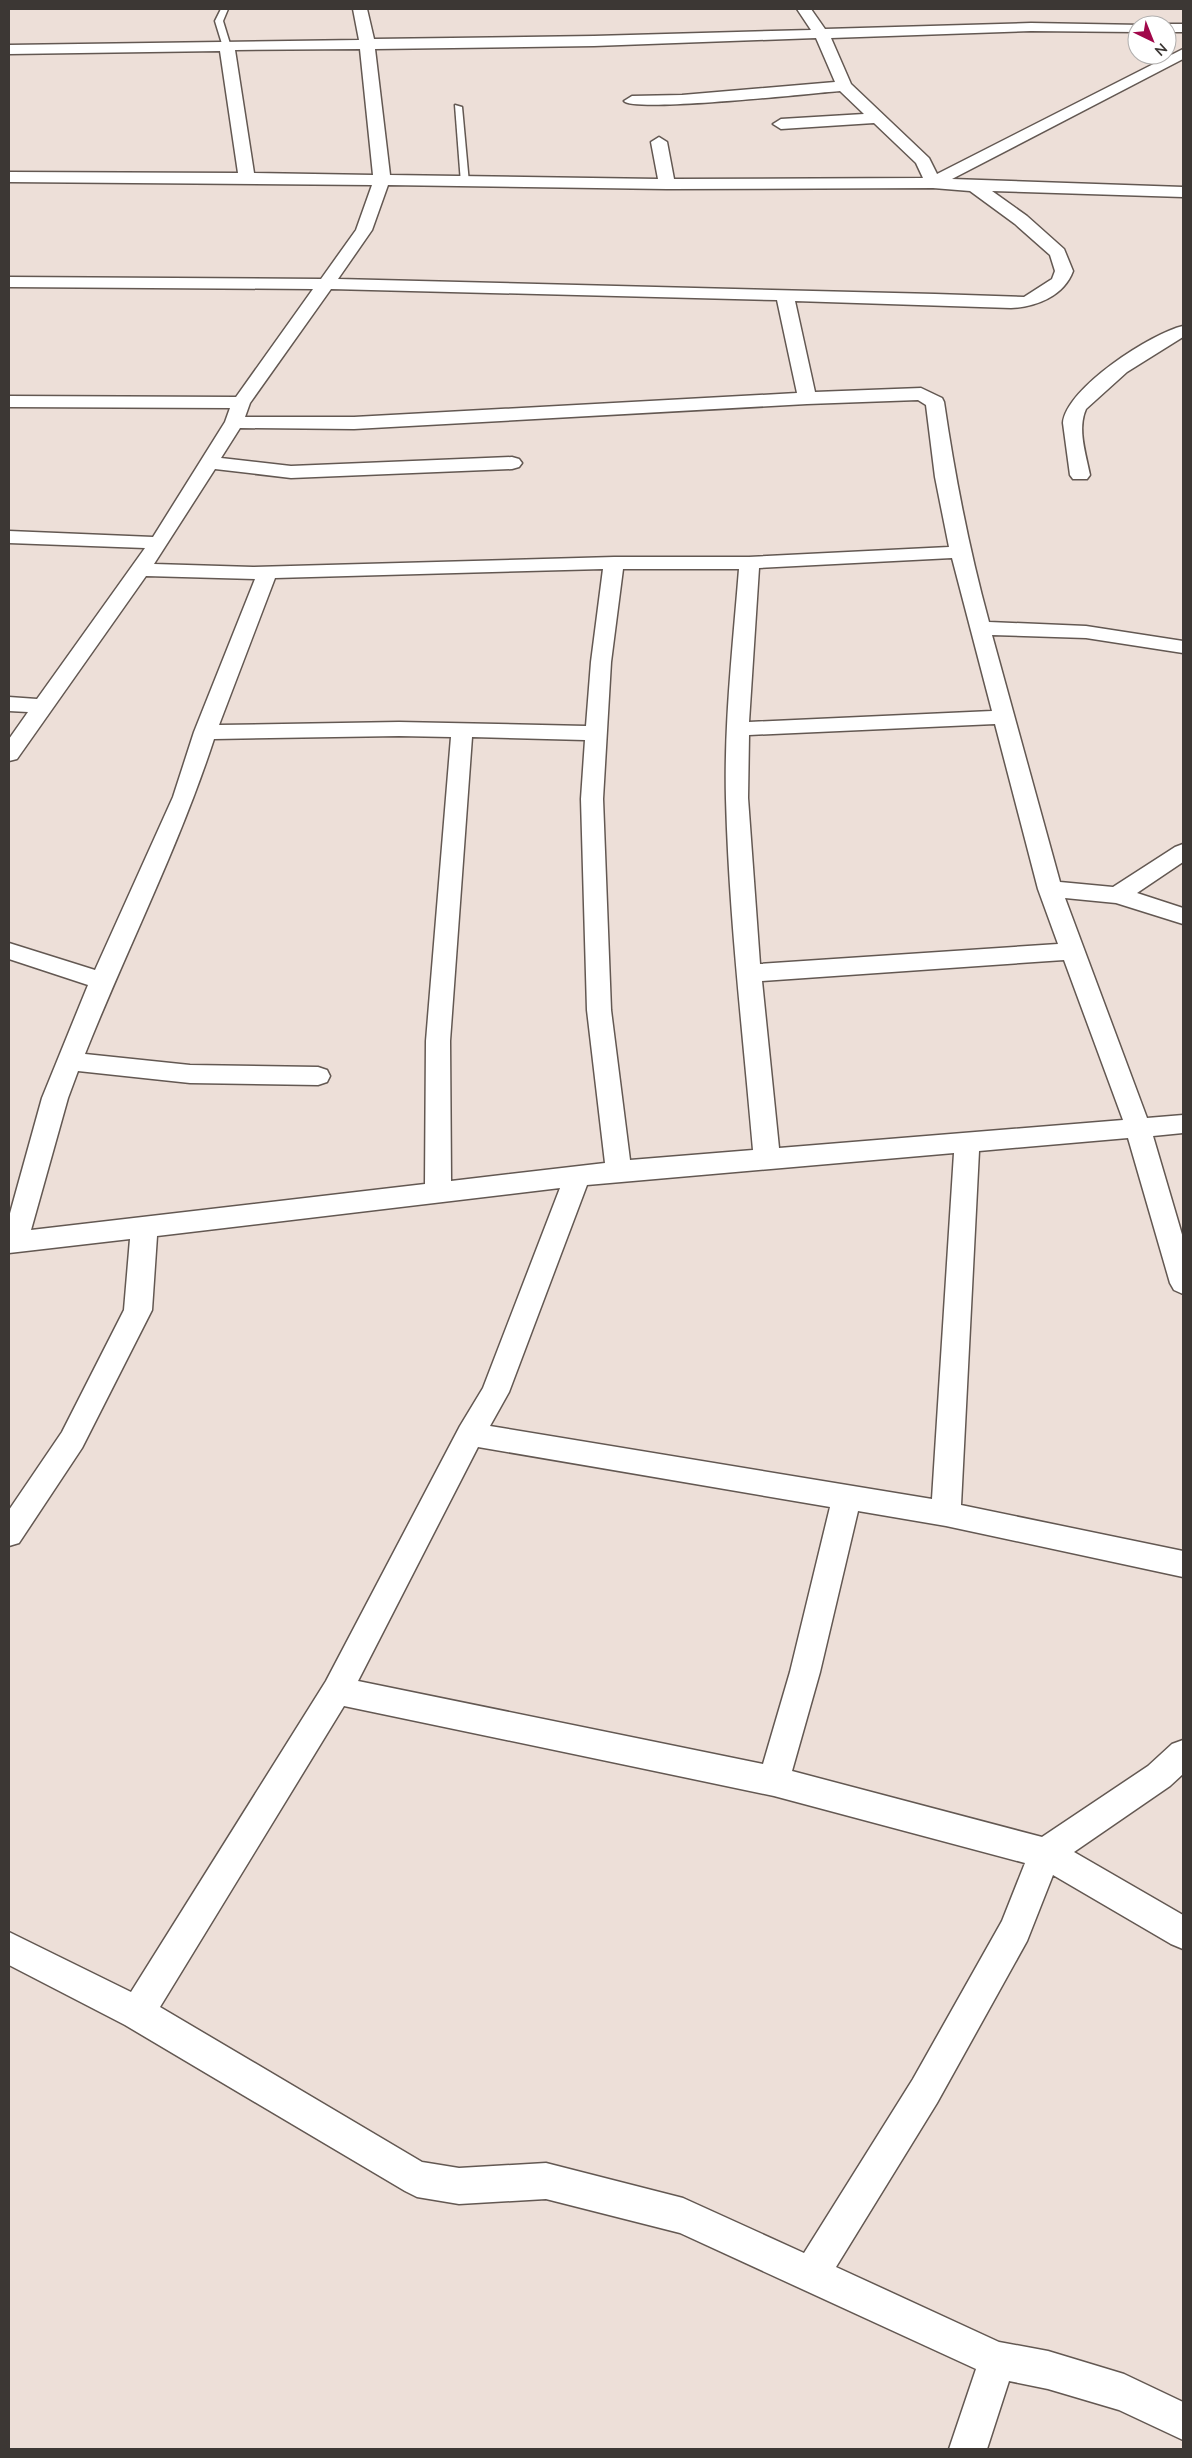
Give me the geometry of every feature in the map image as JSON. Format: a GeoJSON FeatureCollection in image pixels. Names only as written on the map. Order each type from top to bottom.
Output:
{"type":"FeatureCollection","features":[{"type":"Feature","properties":{"kind":"street"},"geometry":{"type":"LineString","coordinates":[[9,754],[159,543],[234,422],[241,403],[364,230],[382,180],[367,44],[360,9]]}},
{"type":"Feature","properties":{"kind":"street"},"geometry":{"type":"LineString","coordinates":[[804,9],[822,35],[844,86],[923,161],[933,183]]}},
{"type":"Feature","properties":{"kind":"street"},"geometry":{"type":"LineString","coordinates":[[9,49],[584,42],[1031,27],[1127,28]]}},
{"type":"Feature","properties":{"kind":"street"},"geometry":{"type":"LineString","coordinates":[[227,47],[248,178]]}},
{"type":"Feature","properties":{"kind":"street"},"geometry":{"type":"LineString","coordinates":[[933,183],[1183,53]]}},
{"type":"Feature","properties":{"kind":"street"},"geometry":{"type":"LineString","coordinates":[[632,101],[682,100],[844,86]]}},
{"type":"Feature","properties":{"kind":"street"},"geometry":{"type":"LineString","coordinates":[[781,124],[877,118]]}},
{"type":"Feature","properties":{"kind":"street"},"geometry":{"type":"LineString","coordinates":[[659,142],[668,184]]}},
{"type":"Feature","properties":{"kind":"street"},"geometry":{"type":"LineString","coordinates":[[9,177],[248,178],[465,183],[933,183],[974,186],[1183,192]]}},
{"type":"Feature","properties":{"kind":"street"},"geometry":{"type":"LineString","coordinates":[[9,282],[324,284],[785,297],[935,299],[1011,303],[1028,302],[1060,282],[1064,271],[1058,253],[1020,220],[974,186]]}},
{"type":"Feature","properties":{"kind":"street"},"geometry":{"type":"LineString","coordinates":[[785,297],[807,398]]}},
{"type":"Feature","properties":{"kind":"street"},"geometry":{"type":"LineString","coordinates":[[1080,475],[1073,416],[1079,404],[1138,355],[1160,341],[1183,331]]}},
{"type":"Feature","properties":{"kind":"street"},"geometry":{"type":"LineString","coordinates":[[234,422],[354,423],[807,398],[921,394],[935,402],[945,477],[960,552],[1050,889],[1138,1128],[1183,1283]]}},
{"type":"Feature","properties":{"kind":"street"},"geometry":{"type":"LineString","coordinates":[[9,401],[241,403]]}},
{"type":"Feature","properties":{"kind":"street"},"geometry":{"type":"LineString","coordinates":[[209,462],[246,468],[302,472],[450,464],[512,463]]}},
{"type":"Feature","properties":{"kind":"street"},"geometry":{"type":"LineString","coordinates":[[9,538],[159,543]]}},
{"type":"Feature","properties":{"kind":"street"},"geometry":{"type":"LineString","coordinates":[[140,570],[267,573],[614,564],[749,563],[960,552]]}},
{"type":"Feature","properties":{"kind":"street"},"geometry":{"type":"LineString","coordinates":[[749,563],[738,729],[737,798],[744,920],[767,1158]]}},
{"type":"Feature","properties":{"kind":"street"},"geometry":{"type":"LineString","coordinates":[[614,564],[600,662],[592,799],[599,1010],[619,1171]]}},
{"type":"Feature","properties":{"kind":"street"},"geometry":{"type":"LineString","coordinates":[[267,573],[205,732],[184,798],[102,981],[55,1098],[12,1242],[619,1171],[1183,1124]]}},
{"type":"Feature","properties":{"kind":"street"},"geometry":{"type":"LineString","coordinates":[[980,628],[1086,632],[1183,647]]}},
{"type":"Feature","properties":{"kind":"street"},"geometry":{"type":"LineString","coordinates":[[9,704],[43,706]]}},
{"type":"Feature","properties":{"kind":"street"},"geometry":{"type":"LineString","coordinates":[[738,729],[1004,717]]}},
{"type":"Feature","properties":{"kind":"street"},"geometry":{"type":"LineString","coordinates":[[205,732],[462,730],[596,733]]}},
{"type":"Feature","properties":{"kind":"street"},"geometry":{"type":"LineString","coordinates":[[438,1192],[438,1041],[462,730]]}},
{"type":"Feature","properties":{"kind":"street"},"geometry":{"type":"LineString","coordinates":[[1117,895],[1183,852]]}},
{"type":"Feature","properties":{"kind":"street"},"geometry":{"type":"LineString","coordinates":[[1050,889],[1117,895],[1183,916]]}},
{"type":"Feature","properties":{"kind":"street"},"geometry":{"type":"LineString","coordinates":[[9,951],[102,981]]}},
{"type":"Feature","properties":{"kind":"street"},"geometry":{"type":"LineString","coordinates":[[750,973],[1073,951]]}},
{"type":"Feature","properties":{"kind":"street"},"geometry":{"type":"LineString","coordinates":[[70,1061],[190,1074],[318,1076]]}},
{"type":"Feature","properties":{"kind":"street"},"geometry":{"type":"LineString","coordinates":[[946,1514],[967,1142]]}},
{"type":"Feature","properties":{"kind":"street"},"geometry":{"type":"LineString","coordinates":[[137,2013],[337,1692],[470,1434],[495,1392],[578,1176]]}},
{"type":"Feature","properties":{"kind":"street"},"geometry":{"type":"LineString","coordinates":[[9,1534],[72,1440],[138,1310],[144,1227]]}},
{"type":"Feature","properties":{"kind":"street"},"geometry":{"type":"LineString","coordinates":[[470,1434],[946,1514],[1183,1564]]}},
{"type":"Feature","properties":{"kind":"street"},"geometry":{"type":"LineString","coordinates":[[774,1781],[805,1672],[846,1498]]}},
{"type":"Feature","properties":{"kind":"street"},"geometry":{"type":"LineString","coordinates":[[337,1692],[774,1781],[1045,1853],[1183,1933]]}},
{"type":"Feature","properties":{"kind":"street"},"geometry":{"type":"LineString","coordinates":[[810,2276],[925,2091],[1015,1930],[1045,1853],[1159,1776],[1183,1754]]}},
{"type":"Feature","properties":{"kind":"street"},"geometry":{"type":"LineString","coordinates":[[9,1948],[137,2013],[417,2179],[459,2186],[546,2181],[683,2216],[810,2276],[997,2360],[1048,2370],[1124,2393],[1183,2421]]}},
{"type":"Feature","properties":{"kind":"street"},"geometry":{"type":"LineString","coordinates":[[968,2449],[997,2360]]}},
{"type":"Feature","properties":{"kind":"lane"},"geometry":{"type":"LineString","coordinates":[[224,9],[219,21],[227,47]]}},
{"type":"Feature","properties":{"kind":"lane"},"geometry":{"type":"LineString","coordinates":[[458,107],[465,183]]}}]}
